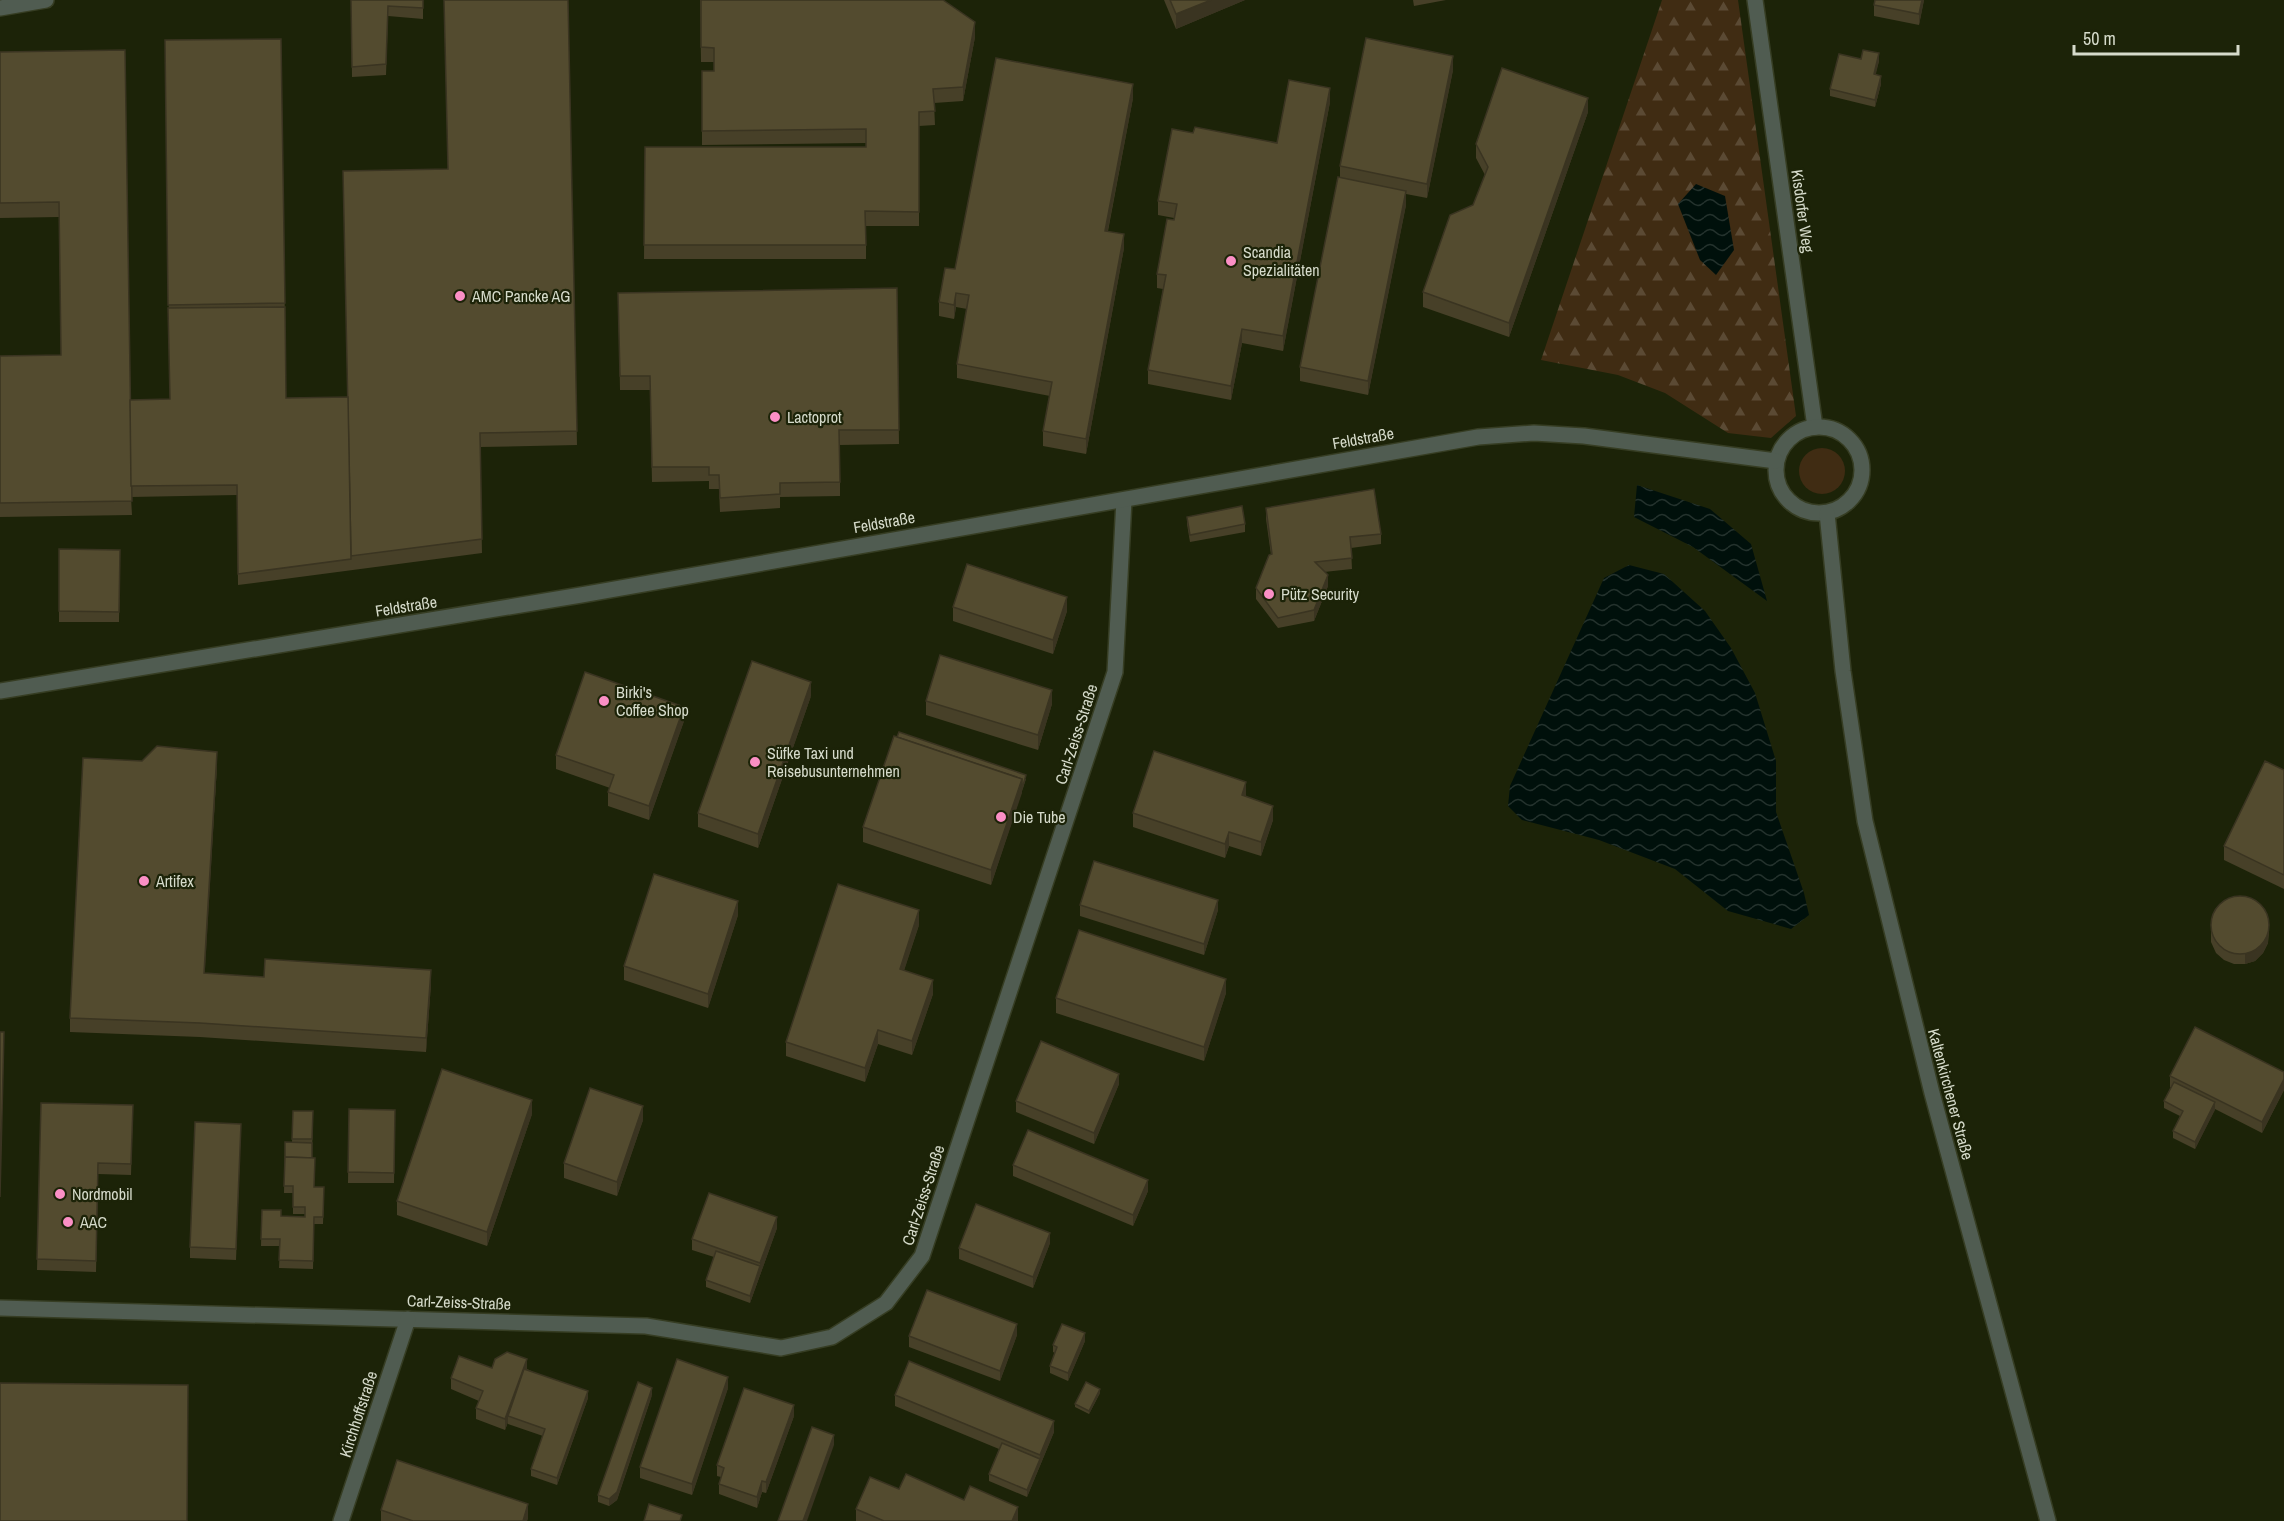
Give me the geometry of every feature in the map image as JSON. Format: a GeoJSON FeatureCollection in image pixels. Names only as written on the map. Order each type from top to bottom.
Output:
{"type":"FeatureCollection","features":[{"type":"Feature","properties":{"kind":"street"},"geometry":{"type":"LineString","coordinates":[[0,8],[46,0]]}},
{"type":"Feature","properties":{"kind":"street","name":"Kisdorfer Weg"},"geometry":{"type":"LineString","coordinates":[[1755,0],[1815,427]]}},
{"type":"Feature","properties":{"kind":"street"},"geometry":{"type":"LineString","coordinates":[[1815,427],[1830,429],[1854,444],[1860,458],[1862,472],[1859,486],[1852,498],[1841,507],[1827,513],[1813,513],[1799,509],[1788,501],[1780,489],[1776,476],[1776,461],[1781,449],[1790,438],[1815,427]]}},
{"type":"Feature","properties":{"kind":"street","name":"Feldstraße"},"geometry":{"type":"LineString","coordinates":[[0,691],[582,595],[1445,441],[1523,434],[1584,436],[1776,461]]}},
{"type":"Feature","properties":{"kind":"street","name":"Carl-Zeiss-Straße"},"geometry":{"type":"LineString","coordinates":[[0,1308],[646,1326],[781,1348],[832,1337],[886,1303],[922,1256],[1115,672],[1124,500]]}},
{"type":"Feature","properties":{"kind":"street","name":"Kaltenkirchener Straße"},"geometry":{"type":"LineString","coordinates":[[1827,513],[1843,671],[1868,833],[1932,1093],[2048,1521]]}},
{"type":"Feature","properties":{"kind":"street","name":"Kirchhoffstraße"},"geometry":{"type":"LineString","coordinates":[[341,1521],[408,1319]]}},
{"type":"Feature","properties":{"kind":"green space"},"geometry":{"type":"Polygon","coordinates":[[[1662,0],[1738,0],[1796,416],[1771,438],[1728,433],[1665,393],[1618,375],[1541,360],[1662,0]]]}},
{"type":"Feature","properties":{"kind":"green space"},"geometry":{"type":"Polygon","coordinates":[[[1822,448],[1838,455],[1845,471],[1838,487],[1822,494],[1806,487],[1799,471],[1806,455],[1822,448]]]}},
{"type":"Feature","properties":{"kind":"water"},"geometry":{"type":"Polygon","coordinates":[[[1696,184],[1725,196],[1734,250],[1716,275],[1700,260],[1678,204],[1696,184]]]}},
{"type":"Feature","properties":{"kind":"water"},"geometry":{"type":"Polygon","coordinates":[[[1637,485],[1710,509],[1751,544],[1767,601],[1693,547],[1634,517],[1637,485]]]}},
{"type":"Feature","properties":{"kind":"water"},"geometry":{"type":"Polygon","coordinates":[[[1629,565],[1664,574],[1705,611],[1731,648],[1755,693],[1776,761],[1776,812],[1804,893],[1809,915],[1791,929],[1728,911],[1675,869],[1599,840],[1522,820],[1508,806],[1510,786],[1604,578],[1629,565]]]}},
{"type":"Feature","properties":{"kind":"building"},"geometry":{"type":"Polygon","coordinates":[[[351,0],[423,0],[423,8],[388,6],[386,64],[352,67],[351,0]]]}},
{"type":"Feature","properties":{"kind":"building","name":"AMC Pancke AG"},"geometry":{"type":"Polygon","coordinates":[[[444,0],[568,0],[577,431],[480,433],[482,539],[351,556],[343,171],[448,169],[444,0]]]}},
{"type":"Feature","properties":{"kind":"building"},"geometry":{"type":"Polygon","coordinates":[[[701,0],[943,0],[975,22],[963,87],[933,89],[935,111],[919,112],[919,212],[865,211],[866,245],[644,245],[645,147],[866,147],[866,129],[702,131],[702,71],[714,71],[714,48],[701,47],[701,0]]]}},
{"type":"Feature","properties":{"kind":"building"},"geometry":{"type":"Polygon","coordinates":[[[1170,0],[1211,0],[1176,14],[1170,0]]]}},
{"type":"Feature","properties":{"kind":"building"},"geometry":{"type":"Polygon","coordinates":[[[1875,0],[1922,0],[1919,14],[1874,5],[1875,0]]]}},
{"type":"Feature","properties":{"kind":"building"},"geometry":{"type":"Polygon","coordinates":[[[1366,38],[1453,56],[1427,184],[1340,166],[1366,38]]]}},
{"type":"Feature","properties":{"kind":"building"},"geometry":{"type":"Polygon","coordinates":[[[281,39],[285,303],[168,305],[165,40],[281,39]]]}},
{"type":"Feature","properties":{"kind":"building"},"geometry":{"type":"Polygon","coordinates":[[[125,50],[132,501],[0,503],[0,356],[61,355],[59,202],[0,203],[0,52],[125,50]]]}},
{"type":"Feature","properties":{"kind":"building"},"geometry":{"type":"Polygon","coordinates":[[[1863,50],[1879,53],[1874,74],[1881,76],[1875,100],[1830,89],[1839,54],[1861,59],[1863,50]]]}},
{"type":"Feature","properties":{"kind":"building"},"geometry":{"type":"Polygon","coordinates":[[[996,58],[1133,84],[1105,231],[1124,234],[1086,439],[1043,431],[1052,382],[957,364],[969,295],[956,293],[954,305],[939,302],[945,268],[955,269],[996,58]]]}},
{"type":"Feature","properties":{"kind":"building"},"geometry":{"type":"Polygon","coordinates":[[[1502,68],[1588,98],[1509,323],[1423,292],[1450,215],[1473,205],[1488,167],[1476,144],[1502,68]]]}},
{"type":"Feature","properties":{"kind":"building","name":"Scandia Spezialitäten"},"geometry":{"type":"Polygon","coordinates":[[[1289,80],[1330,88],[1283,336],[1242,329],[1231,386],[1148,370],[1166,275],[1157,274],[1167,219],[1174,220],[1177,204],[1158,201],[1172,129],[1193,133],[1195,127],[1277,143],[1289,80]]]}},
{"type":"Feature","properties":{"kind":"building"},"geometry":{"type":"Polygon","coordinates":[[[1338,177],[1406,191],[1368,381],[1300,367],[1338,177]]]}},
{"type":"Feature","properties":{"kind":"building","name":"Lactoprot"},"geometry":{"type":"Polygon","coordinates":[[[897,288],[899,430],[839,430],[840,482],[780,483],[780,494],[720,498],[719,475],[709,475],[709,467],[652,467],[650,376],[620,376],[618,293],[897,288]]]}},
{"type":"Feature","properties":{"kind":"building"},"geometry":{"type":"Polygon","coordinates":[[[285,307],[286,398],[348,397],[351,559],[238,574],[237,485],[131,486],[130,400],[170,399],[168,308],[285,307]]]}},
{"type":"Feature","properties":{"kind":"building"},"geometry":{"type":"Polygon","coordinates":[[[1374,489],[1381,534],[1350,537],[1352,558],[1315,562],[1328,575],[1314,610],[1278,618],[1256,588],[1269,555],[1272,554],[1266,508],[1374,489]]]}},
{"type":"Feature","properties":{"kind":"building"},"geometry":{"type":"Polygon","coordinates":[[[1242,506],[1245,524],[1190,535],[1187,517],[1242,506]]]}},
{"type":"Feature","properties":{"kind":"building"},"geometry":{"type":"Polygon","coordinates":[[[59,549],[120,550],[119,612],[59,611],[59,549]]]}},
{"type":"Feature","properties":{"kind":"building"},"geometry":{"type":"Polygon","coordinates":[[[967,564],[1067,597],[1053,640],[953,607],[967,564]]]}},
{"type":"Feature","properties":{"kind":"building"},"geometry":{"type":"Polygon","coordinates":[[[940,655],[1052,690],[1038,735],[926,701],[940,655]]]}},
{"type":"Feature","properties":{"kind":"building","name":"Süfke Taxi und Reisebusunternehmen"},"geometry":{"type":"Polygon","coordinates":[[[752,661],[811,682],[758,834],[698,813],[752,661]]]}},
{"type":"Feature","properties":{"kind":"building"},"geometry":{"type":"Polygon","coordinates":[[[585,672],[684,707],[649,806],[608,792],[614,775],[556,755],[585,672]]]}},
{"type":"Feature","properties":{"kind":"building"},"geometry":{"type":"Polygon","coordinates":[[[899,732],[1026,775],[1022,789],[1022,779],[897,737],[899,732]]]}},
{"type":"Feature","properties":{"kind":"building"},"geometry":{"type":"Polygon","coordinates":[[[894,736],[1022,779],[991,870],[863,827],[894,736]]]}},
{"type":"Feature","properties":{"kind":"building","name":"Artifex"},"geometry":{"type":"Polygon","coordinates":[[[157,746],[217,752],[204,973],[264,977],[265,959],[431,970],[426,1038],[200,1023],[70,1018],[83,758],[142,761],[157,746]]]}},
{"type":"Feature","properties":{"kind":"building"},"geometry":{"type":"Polygon","coordinates":[[[1154,751],[1246,782],[1242,795],[1273,806],[1261,842],[1229,832],[1225,844],[1133,813],[1154,751]]]}},
{"type":"Feature","properties":{"kind":"building"},"geometry":{"type":"Polygon","coordinates":[[[2265,761],[2284,770],[2284,875],[2224,846],[2265,761]]]}},
{"type":"Feature","properties":{"kind":"building"},"geometry":{"type":"Polygon","coordinates":[[[1094,861],[1218,900],[1204,944],[1080,905],[1094,861]]]}},
{"type":"Feature","properties":{"kind":"building"},"geometry":{"type":"Polygon","coordinates":[[[654,874],[738,901],[708,994],[624,966],[654,874]]]}},
{"type":"Feature","properties":{"kind":"building"},"geometry":{"type":"Polygon","coordinates":[[[838,884],[919,910],[900,969],[933,980],[912,1041],[878,1030],[865,1068],[786,1042],[838,884]]]}},
{"type":"Feature","properties":{"kind":"building"},"geometry":{"type":"Polygon","coordinates":[[[2240,896],[2251,898],[2264,909],[2269,925],[2267,936],[2256,949],[2240,954],[2229,952],[2216,941],[2211,925],[2213,914],[2224,901],[2240,896]]]}},
{"type":"Feature","properties":{"kind":"building"},"geometry":{"type":"Polygon","coordinates":[[[1079,930],[1226,979],[1204,1047],[1056,998],[1079,930]]]}},
{"type":"Feature","properties":{"kind":"building"},"geometry":{"type":"Polygon","coordinates":[[[2195,1027],[2284,1072],[2284,1079],[2262,1122],[2170,1076],[2195,1027]]]}},
{"type":"Feature","properties":{"kind":"building"},"geometry":{"type":"Polygon","coordinates":[[[0,1032],[4,1032],[0,1197],[0,1032]]]}},
{"type":"Feature","properties":{"kind":"building"},"geometry":{"type":"Polygon","coordinates":[[[1041,1041],[1119,1074],[1094,1133],[1016,1101],[1041,1041]]]}},
{"type":"Feature","properties":{"kind":"building"},"geometry":{"type":"Polygon","coordinates":[[[442,1069],[532,1100],[487,1232],[397,1201],[442,1069]]]}},
{"type":"Feature","properties":{"kind":"building"},"geometry":{"type":"Polygon","coordinates":[[[2174,1082],[2215,1102],[2195,1142],[2173,1131],[2183,1111],[2164,1101],[2174,1082]]]}},
{"type":"Feature","properties":{"kind":"building"},"geometry":{"type":"Polygon","coordinates":[[[590,1088],[643,1106],[617,1182],[564,1163],[590,1088]]]}},
{"type":"Feature","properties":{"kind":"building"},"geometry":{"type":"Polygon","coordinates":[[[41,1103],[133,1105],[131,1164],[98,1163],[96,1261],[37,1259],[41,1103]]]}},
{"type":"Feature","properties":{"kind":"building"},"geometry":{"type":"Polygon","coordinates":[[[349,1109],[395,1110],[394,1173],[348,1172],[349,1109]]]}},
{"type":"Feature","properties":{"kind":"building"},"geometry":{"type":"Polygon","coordinates":[[[293,1111],[313,1111],[312,1139],[292,1139],[293,1111]]]}},
{"type":"Feature","properties":{"kind":"building"},"geometry":{"type":"Polygon","coordinates":[[[195,1122],[241,1124],[236,1249],[190,1247],[195,1122]]]}},
{"type":"Feature","properties":{"kind":"building"},"geometry":{"type":"Polygon","coordinates":[[[1028,1130],[1148,1180],[1133,1215],[1013,1165],[1028,1130]]]}},
{"type":"Feature","properties":{"kind":"building"},"geometry":{"type":"Polygon","coordinates":[[[285,1142],[312,1143],[312,1158],[285,1157],[285,1142]]]}},
{"type":"Feature","properties":{"kind":"building"},"geometry":{"type":"Polygon","coordinates":[[[285,1157],[315,1158],[314,1187],[324,1187],[323,1217],[314,1217],[313,1261],[279,1260],[280,1239],[261,1239],[262,1210],[281,1210],[281,1216],[305,1217],[305,1207],[293,1207],[293,1186],[284,1186],[285,1157]]]}},
{"type":"Feature","properties":{"kind":"building"},"geometry":{"type":"Polygon","coordinates":[[[709,1193],[777,1217],[760,1263],[692,1239],[709,1193]]]}},
{"type":"Feature","properties":{"kind":"building"},"geometry":{"type":"Polygon","coordinates":[[[976,1204],[1050,1233],[1033,1277],[959,1248],[976,1204]]]}},
{"type":"Feature","properties":{"kind":"building"},"geometry":{"type":"Polygon","coordinates":[[[716,1251],[760,1266],[750,1296],[706,1280],[716,1251]]]}},
{"type":"Feature","properties":{"kind":"building"},"geometry":{"type":"Polygon","coordinates":[[[927,1290],[1017,1324],[1000,1371],[909,1336],[927,1290]]]}},
{"type":"Feature","properties":{"kind":"building"},"geometry":{"type":"Polygon","coordinates":[[[1062,1324],[1085,1333],[1068,1373],[1050,1366],[1057,1347],[1053,1345],[1062,1324]]]}},
{"type":"Feature","properties":{"kind":"building"},"geometry":{"type":"Polygon","coordinates":[[[507,1352],[527,1359],[505,1419],[476,1408],[483,1391],[451,1378],[459,1356],[492,1368],[495,1359],[507,1352]]]}},
{"type":"Feature","properties":{"kind":"building"},"geometry":{"type":"Polygon","coordinates":[[[677,1359],[728,1377],[692,1484],[640,1467],[677,1359]]]}},
{"type":"Feature","properties":{"kind":"building"},"geometry":{"type":"Polygon","coordinates":[[[909,1361],[1054,1421],[1040,1455],[895,1395],[909,1361]]]}},
{"type":"Feature","properties":{"kind":"building"},"geometry":{"type":"Polygon","coordinates":[[[524,1369],[588,1391],[557,1478],[531,1469],[545,1429],[508,1416],[524,1369]]]}},
{"type":"Feature","properties":{"kind":"building"},"geometry":{"type":"Polygon","coordinates":[[[638,1382],[652,1388],[617,1492],[609,1499],[598,1495],[638,1382]]]}},
{"type":"Feature","properties":{"kind":"building"},"geometry":{"type":"Polygon","coordinates":[[[1086,1382],[1100,1389],[1089,1411],[1075,1404],[1086,1382]]]}},
{"type":"Feature","properties":{"kind":"building"},"geometry":{"type":"Polygon","coordinates":[[[0,1383],[188,1385],[187,1521],[0,1521],[0,1383]]]}},
{"type":"Feature","properties":{"kind":"building"},"geometry":{"type":"Polygon","coordinates":[[[744,1388],[794,1405],[766,1482],[762,1481],[757,1497],[719,1484],[724,1468],[717,1465],[744,1388]]]}},
{"type":"Feature","properties":{"kind":"building"},"geometry":{"type":"Polygon","coordinates":[[[812,1427],[834,1435],[803,1521],[778,1521],[812,1427]]]}},
{"type":"Feature","properties":{"kind":"building"},"geometry":{"type":"Polygon","coordinates":[[[1002,1443],[1040,1459],[1027,1490],[989,1474],[1002,1443]]]}},
{"type":"Feature","properties":{"kind":"building"},"geometry":{"type":"Polygon","coordinates":[[[397,1460],[528,1504],[523,1521],[413,1521],[381,1510],[397,1460]]]}},
{"type":"Feature","properties":{"kind":"building"},"geometry":{"type":"Polygon","coordinates":[[[906,1474],[964,1500],[970,1486],[1018,1507],[1012,1521],[884,1521],[856,1509],[870,1477],[899,1489],[906,1474]]]}},
{"type":"Feature","properties":{"kind":"building"},"geometry":{"type":"Polygon","coordinates":[[[649,1504],[682,1515],[680,1521],[644,1521],[649,1504]]]}},
{"type":"Feature","properties":{"kind":"place","name":"Scandia Spezialitäten"},"geometry":{"type":"Point","coordinates":[1231,261]}},
{"type":"Feature","properties":{"kind":"place","name":"AMC Pancke AG"},"geometry":{"type":"Point","coordinates":[460,296]}},
{"type":"Feature","properties":{"kind":"place","name":"Lactoprot"},"geometry":{"type":"Point","coordinates":[775,417]}},
{"type":"Feature","properties":{"kind":"place","name":"Pütz Security"},"geometry":{"type":"Point","coordinates":[1269,594]}},
{"type":"Feature","properties":{"kind":"place","name":"Birki's Coffee Shop"},"geometry":{"type":"Point","coordinates":[604,701]}},
{"type":"Feature","properties":{"kind":"place","name":"Süfke Taxi und Reisebusunternehmen"},"geometry":{"type":"Point","coordinates":[755,762]}},
{"type":"Feature","properties":{"kind":"place","name":"Die Tube"},"geometry":{"type":"Point","coordinates":[1001,817]}},
{"type":"Feature","properties":{"kind":"place","name":"Artifex"},"geometry":{"type":"Point","coordinates":[144,881]}},
{"type":"Feature","properties":{"kind":"place","name":"Nordmobil"},"geometry":{"type":"Point","coordinates":[60,1194]}},
{"type":"Feature","properties":{"kind":"place","name":"AAC"},"geometry":{"type":"Point","coordinates":[68,1222]}}]}
